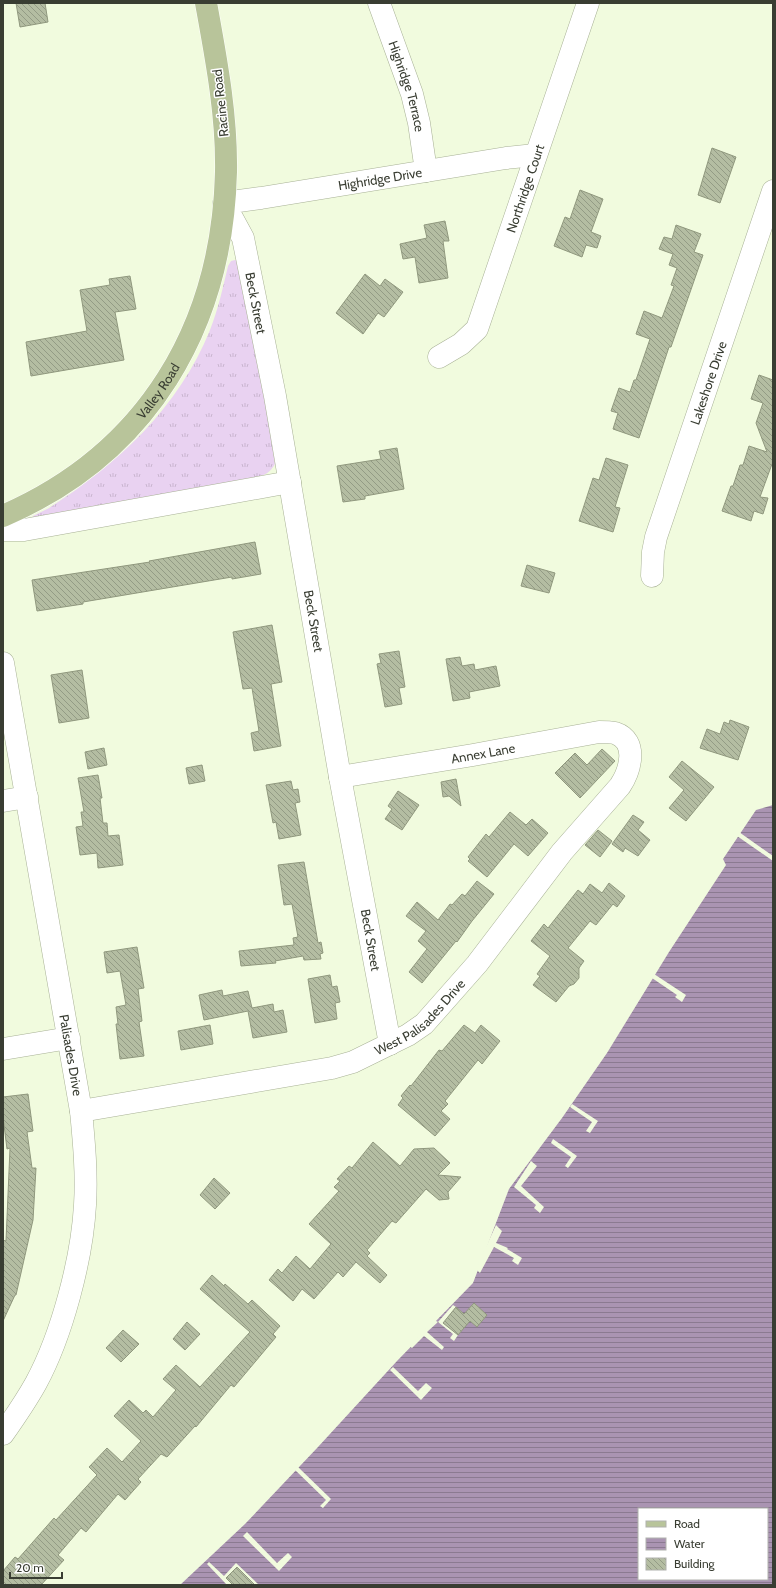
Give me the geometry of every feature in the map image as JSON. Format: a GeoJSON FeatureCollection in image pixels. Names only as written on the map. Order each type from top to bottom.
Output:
{"type":"FeatureCollection","features":[{"type":"Feature","properties":{"kind":"main road","name":"Racine Road"},"geometry":{"type":"LineString","coordinates":[[206,3],[224,122],[226,171],[224,203]]}},
{"type":"Feature","properties":{"kind":"main road","name":"Valley Road"},"geometry":{"type":"LineString","coordinates":[[3,516],[40,498],[72,478],[126,432],[150,405],[171,375],[188,343],[203,306],[221,236],[224,203]]}},
{"type":"Feature","properties":{"kind":"street","name":"Highridge Terrace"},"geometry":{"type":"LineString","coordinates":[[380,3],[412,94],[419,123],[426,171]]}},
{"type":"Feature","properties":{"kind":"street","name":"Northridge Court"},"geometry":{"type":"LineString","coordinates":[[438,357],[461,344],[477,329],[588,3]]}},
{"type":"Feature","properties":{"kind":"street","name":"Highridge Drive"},"geometry":{"type":"LineString","coordinates":[[224,203],[506,158],[535,155]]}},
{"type":"Feature","properties":{"kind":"street","name":"Lakeshore Drive"},"geometry":{"type":"LineString","coordinates":[[652,576],[653,552],[656,537],[773,191]]}},
{"type":"Feature","properties":{"kind":"street","name":"Beck Street"},"geometry":{"type":"LineString","coordinates":[[224,203],[242,238],[275,396],[340,777],[390,1044]]}},
{"type":"Feature","properties":{"kind":"street"},"geometry":{"type":"LineString","coordinates":[[3,530],[24,530],[290,482]]}},
{"type":"Feature","properties":{"kind":"street","name":"Palisades Drive"},"geometry":{"type":"LineString","coordinates":[[3,663],[81,1111],[84,1150],[85,1205],[75,1270],[64,1312],[47,1359],[36,1383],[3,1434]]}},
{"type":"Feature","properties":{"kind":"street","name":"Annex Lane"},"geometry":{"type":"LineString","coordinates":[[340,777],[599,732],[614,733],[625,739]]}},
{"type":"Feature","properties":{"kind":"street","name":"West Palisades Drive"},"geometry":{"type":"LineString","coordinates":[[81,1111],[332,1068],[353,1062],[408,1035],[424,1024],[435,1013],[477,964],[562,852],[620,786],[629,767],[630,758],[630,748],[625,739]]}},
{"type":"Feature","properties":{"kind":"street"},"geometry":{"type":"LineString","coordinates":[[3,801],[27,797]]}},
{"type":"Feature","properties":{"kind":"street"},"geometry":{"type":"LineString","coordinates":[[3,1049],[69,1038]]}},
{"type":"Feature","properties":{"kind":"green space"},"geometry":{"type":"Polygon","coordinates":[[[235,260],[239,262],[269,422],[275,464],[271,470],[256,477],[31,520],[33,516],[49,508],[74,491],[122,453],[164,409],[197,358],[213,322],[228,266],[231,261],[235,260]]]}},
{"type":"Feature","properties":{"kind":"water"},"geometry":{"type":"Polygon","coordinates":[[[773,805],[773,1585],[180,1585],[245,1524],[397,1361],[473,1283],[509,1189],[562,1118],[607,1053],[669,952],[726,865],[723,859],[756,810],[773,805]]]}},
{"type":"Feature","properties":{"kind":"pier"},"geometry":{"type":"Polygon","coordinates":[[[739,832],[773,856],[773,861],[737,836],[739,832]]]}},
{"type":"Feature","properties":{"kind":"pier"},"geometry":{"type":"Polygon","coordinates":[[[654,974],[686,995],[682,1002],[675,997],[677,995],[652,978],[654,974]]]}},
{"type":"Feature","properties":{"kind":"pier"},"geometry":{"type":"Polygon","coordinates":[[[572,1104],[598,1121],[590,1133],[586,1131],[592,1122],[570,1107],[572,1104]]]}},
{"type":"Feature","properties":{"kind":"pier"},"geometry":{"type":"Polygon","coordinates":[[[553,1139],[577,1156],[568,1168],[565,1166],[571,1157],[551,1143],[553,1139]]]}},
{"type":"Feature","properties":{"kind":"pier"},"geometry":{"type":"Polygon","coordinates":[[[531,1161],[537,1166],[521,1186],[544,1207],[540,1213],[534,1208],[536,1205],[514,1187],[531,1161]]]}},
{"type":"Feature","properties":{"kind":"pier"},"geometry":{"type":"Polygon","coordinates":[[[496,1225],[502,1231],[496,1243],[508,1248],[507,1249],[522,1258],[518,1265],[512,1261],[514,1258],[494,1247],[480,1273],[476,1269],[496,1225]]]}},
{"type":"Feature","properties":{"kind":"pier"},"geometry":{"type":"Polygon","coordinates":[[[453,1305],[456,1307],[444,1323],[458,1335],[454,1341],[450,1338],[453,1334],[438,1322],[453,1305]]]}},
{"type":"Feature","properties":{"kind":"pier"},"geometry":{"type":"Polygon","coordinates":[[[434,1320],[438,1322],[427,1332],[444,1347],[442,1350],[424,1336],[412,1348],[409,1346],[434,1320]]]}},
{"type":"Feature","properties":{"kind":"pier"},"geometry":{"type":"Polygon","coordinates":[[[393,1367],[418,1391],[426,1383],[432,1388],[421,1400],[390,1370],[393,1367]]]}},
{"type":"Feature","properties":{"kind":"pier"},"geometry":{"type":"Polygon","coordinates":[[[297,1466],[331,1499],[323,1508],[320,1506],[326,1500],[294,1469],[297,1466]]]}},
{"type":"Feature","properties":{"kind":"pier"},"geometry":{"type":"Polygon","coordinates":[[[247,1532],[277,1563],[288,1553],[292,1557],[279,1571],[243,1536],[247,1532]]]}},
{"type":"Feature","properties":{"kind":"pier"},"geometry":{"type":"Polygon","coordinates":[[[209,1562],[224,1576],[236,1563],[258,1584],[254,1585],[237,1567],[226,1578],[233,1585],[227,1585],[207,1564],[209,1562]]]}},
{"type":"Feature","properties":{"kind":"building"},"geometry":{"type":"Polygon","coordinates":[[[16,3],[45,3],[48,22],[20,27],[16,3]]]}},
{"type":"Feature","properties":{"kind":"building"},"geometry":{"type":"Polygon","coordinates":[[[712,148],[736,157],[720,203],[698,195],[712,148]]]}},
{"type":"Feature","properties":{"kind":"building"},"geometry":{"type":"Polygon","coordinates":[[[580,190],[603,199],[591,232],[601,236],[597,248],[586,245],[582,257],[554,246],[565,217],[570,219],[580,190]]]}},
{"type":"Feature","properties":{"kind":"building"},"geometry":{"type":"Polygon","coordinates":[[[445,221],[449,241],[443,241],[448,278],[419,283],[415,257],[403,259],[400,244],[427,238],[424,225],[445,221]]]}},
{"type":"Feature","properties":{"kind":"building"},"geometry":{"type":"Polygon","coordinates":[[[676,225],[701,234],[694,252],[703,255],[671,347],[669,347],[639,438],[613,429],[618,413],[611,411],[619,388],[630,392],[634,380],[636,380],[650,339],[636,334],[644,311],[662,318],[674,286],[671,285],[677,268],[669,265],[673,254],[659,249],[664,237],[672,239],[676,225]]]}},
{"type":"Feature","properties":{"kind":"building"},"geometry":{"type":"Polygon","coordinates":[[[365,274],[380,286],[385,279],[403,292],[384,317],[378,313],[363,334],[336,313],[365,274]]]}},
{"type":"Feature","properties":{"kind":"building"},"geometry":{"type":"Polygon","coordinates":[[[130,276],[136,309],[115,312],[124,360],[31,376],[26,342],[87,331],[80,290],[110,285],[109,279],[130,276]]]}},
{"type":"Feature","properties":{"kind":"building"},"geometry":{"type":"Polygon","coordinates":[[[759,375],[773,380],[773,464],[760,497],[768,498],[763,514],[754,511],[751,521],[722,511],[740,465],[743,465],[749,446],[767,452],[756,423],[763,403],[751,399],[759,375]]]}},
{"type":"Feature","properties":{"kind":"building"},"geometry":{"type":"Polygon","coordinates":[[[397,448],[404,489],[365,496],[365,499],[343,502],[337,466],[381,459],[379,451],[397,448]]]}},
{"type":"Feature","properties":{"kind":"building"},"geometry":{"type":"Polygon","coordinates":[[[606,458],[628,465],[615,507],[620,508],[613,532],[579,521],[593,478],[599,480],[606,458]]]}},
{"type":"Feature","properties":{"kind":"building"},"geometry":{"type":"Polygon","coordinates":[[[255,542],[261,574],[232,579],[232,577],[37,611],[32,580],[150,562],[149,561],[255,542]]]}},
{"type":"Feature","properties":{"kind":"building"},"geometry":{"type":"Polygon","coordinates":[[[527,565],[555,573],[549,593],[521,586],[527,565]]]}},
{"type":"Feature","properties":{"kind":"building"},"geometry":{"type":"Polygon","coordinates":[[[272,625],[282,682],[271,684],[281,746],[254,751],[251,733],[259,731],[252,688],[243,689],[233,632],[272,625]]]}},
{"type":"Feature","properties":{"kind":"building"},"geometry":{"type":"Polygon","coordinates":[[[399,651],[405,687],[399,688],[402,704],[385,707],[377,664],[381,663],[379,654],[399,651]]]}},
{"type":"Feature","properties":{"kind":"building"},"geometry":{"type":"Polygon","coordinates":[[[460,657],[462,666],[474,664],[475,670],[496,666],[500,686],[469,692],[470,698],[453,701],[446,659],[460,657]]]}},
{"type":"Feature","properties":{"kind":"building"},"geometry":{"type":"Polygon","coordinates":[[[82,670],[89,718],[59,723],[51,675],[82,670]]]}},
{"type":"Feature","properties":{"kind":"building"},"geometry":{"type":"Polygon","coordinates":[[[730,720],[749,727],[738,760],[700,748],[707,729],[720,734],[724,722],[729,724],[730,720]]]}},
{"type":"Feature","properties":{"kind":"building"},"geometry":{"type":"Polygon","coordinates":[[[104,748],[107,765],[88,769],[85,752],[104,748]]]}},
{"type":"Feature","properties":{"kind":"building"},"geometry":{"type":"Polygon","coordinates":[[[602,749],[615,761],[580,798],[555,773],[575,753],[587,765],[602,749]]]}},
{"type":"Feature","properties":{"kind":"building"},"geometry":{"type":"Polygon","coordinates":[[[682,761],[714,787],[686,821],[669,808],[684,790],[669,777],[682,761]]]}},
{"type":"Feature","properties":{"kind":"building"},"geometry":{"type":"Polygon","coordinates":[[[202,765],[205,781],[189,784],[186,768],[202,765]]]}},
{"type":"Feature","properties":{"kind":"building"},"geometry":{"type":"Polygon","coordinates":[[[98,775],[102,798],[100,798],[103,823],[107,823],[108,836],[119,835],[123,865],[98,868],[97,853],[80,855],[76,827],[83,826],[81,812],[84,812],[78,778],[98,775]]]}},
{"type":"Feature","properties":{"kind":"building"},"geometry":{"type":"Polygon","coordinates":[[[456,779],[461,806],[449,796],[443,797],[441,782],[456,779]]]}},
{"type":"Feature","properties":{"kind":"building"},"geometry":{"type":"Polygon","coordinates":[[[291,781],[293,790],[298,789],[300,802],[295,803],[301,835],[279,839],[276,822],[273,823],[266,785],[291,781]]]}},
{"type":"Feature","properties":{"kind":"building"},"geometry":{"type":"Polygon","coordinates":[[[398,791],[419,805],[402,830],[385,819],[392,809],[388,806],[398,791]]]}},
{"type":"Feature","properties":{"kind":"building"},"geometry":{"type":"Polygon","coordinates":[[[510,812],[526,825],[532,819],[548,833],[528,856],[514,844],[487,877],[468,861],[470,859],[468,857],[486,834],[489,837],[510,812]]]}},
{"type":"Feature","properties":{"kind":"building"},"geometry":{"type":"Polygon","coordinates":[[[633,815],[644,822],[638,830],[650,840],[638,856],[625,848],[623,852],[612,844],[633,815]]]}},
{"type":"Feature","properties":{"kind":"building"},"geometry":{"type":"Polygon","coordinates":[[[598,830],[612,841],[600,857],[585,845],[598,830]]]}},
{"type":"Feature","properties":{"kind":"building"},"geometry":{"type":"Polygon","coordinates":[[[304,862],[318,943],[321,942],[323,953],[320,954],[321,959],[304,960],[303,956],[275,961],[276,963],[241,966],[239,951],[294,945],[293,938],[298,937],[292,904],[284,905],[278,865],[304,862]]]}},
{"type":"Feature","properties":{"kind":"building"},"geometry":{"type":"Polygon","coordinates":[[[477,881],[494,894],[457,942],[456,941],[422,983],[409,972],[427,949],[418,941],[426,931],[406,916],[417,902],[438,920],[450,904],[452,905],[462,894],[465,896],[477,881]]]}},
{"type":"Feature","properties":{"kind":"building"},"geometry":{"type":"Polygon","coordinates":[[[609,883],[625,896],[617,907],[613,904],[596,925],[590,921],[568,948],[584,961],[579,968],[579,978],[574,984],[569,986],[556,1002],[533,985],[540,976],[537,974],[550,956],[531,941],[544,924],[548,928],[578,890],[583,894],[590,884],[602,893],[609,883]]]}},
{"type":"Feature","properties":{"kind":"building"},"geometry":{"type":"Polygon","coordinates":[[[137,947],[144,988],[138,989],[142,1021],[139,1022],[144,1056],[120,1059],[116,1024],[118,1024],[116,1007],[126,1005],[120,971],[107,973],[104,952],[137,947]]]}},
{"type":"Feature","properties":{"kind":"building"},"geometry":{"type":"Polygon","coordinates":[[[330,975],[332,987],[337,986],[340,1002],[335,1003],[337,1019],[315,1023],[308,979],[330,975]]]}},
{"type":"Feature","properties":{"kind":"building"},"geometry":{"type":"Polygon","coordinates":[[[222,990],[223,996],[248,991],[252,1008],[273,1004],[274,1012],[283,1010],[287,1032],[253,1038],[248,1011],[204,1020],[199,995],[222,990]]]}},
{"type":"Feature","properties":{"kind":"building"},"geometry":{"type":"Polygon","coordinates":[[[210,1025],[213,1044],[181,1050],[178,1031],[210,1025]]]}},
{"type":"Feature","properties":{"kind":"building"},"geometry":{"type":"Polygon","coordinates":[[[464,1025],[475,1033],[481,1025],[500,1041],[482,1064],[478,1060],[445,1101],[448,1104],[441,1111],[450,1119],[435,1136],[398,1105],[403,1098],[401,1096],[410,1085],[411,1086],[439,1050],[442,1051],[464,1025]]]}},
{"type":"Feature","properties":{"kind":"building"},"geometry":{"type":"Polygon","coordinates":[[[28,1094],[33,1131],[27,1132],[32,1168],[36,1168],[33,1220],[16,1295],[3,1321],[3,1240],[6,1241],[10,1148],[7,1149],[3,1117],[3,1097],[28,1094]]]}},
{"type":"Feature","properties":{"kind":"building"},"geometry":{"type":"Polygon","coordinates":[[[373,1142],[400,1166],[414,1149],[434,1148],[450,1163],[438,1175],[461,1177],[448,1192],[449,1199],[439,1200],[426,1189],[396,1223],[392,1221],[367,1250],[370,1253],[367,1256],[387,1275],[380,1283],[356,1262],[343,1277],[338,1272],[314,1299],[302,1289],[293,1301],[269,1280],[278,1269],[282,1273],[296,1256],[310,1269],[331,1244],[309,1224],[339,1191],[334,1187],[340,1181],[337,1179],[349,1166],[352,1168],[373,1142]]]}},
{"type":"Feature","properties":{"kind":"building"},"geometry":{"type":"Polygon","coordinates":[[[214,1178],[230,1193],[215,1209],[200,1195],[214,1178]]]}},
{"type":"Feature","properties":{"kind":"building"},"geometry":{"type":"Polygon","coordinates":[[[212,1275],[248,1304],[252,1300],[280,1326],[273,1334],[276,1337],[234,1387],[231,1385],[196,1427],[195,1426],[167,1457],[161,1454],[138,1479],[141,1482],[125,1500],[118,1494],[86,1532],[81,1528],[58,1555],[64,1560],[41,1585],[3,1585],[3,1571],[15,1557],[18,1559],[54,1518],[56,1520],[97,1475],[89,1467],[107,1448],[122,1462],[141,1441],[114,1416],[129,1400],[143,1413],[146,1410],[153,1417],[176,1390],[163,1379],[176,1365],[200,1387],[250,1332],[200,1289],[212,1275]]]}},
{"type":"Feature","properties":{"kind":"building"},"geometry":{"type":"Polygon","coordinates":[[[474,1303],[487,1315],[477,1327],[470,1321],[458,1335],[443,1323],[456,1307],[464,1314],[474,1303]]]}},
{"type":"Feature","properties":{"kind":"building"},"geometry":{"type":"Polygon","coordinates":[[[187,1322],[200,1334],[185,1350],[173,1339],[187,1322]]]}},
{"type":"Feature","properties":{"kind":"building"},"geometry":{"type":"Polygon","coordinates":[[[123,1330],[139,1344],[121,1362],[106,1348],[123,1330]]]}},
{"type":"Feature","properties":{"kind":"building"},"geometry":{"type":"Polygon","coordinates":[[[237,1567],[255,1585],[233,1585],[226,1578],[237,1567]]]}}]}
